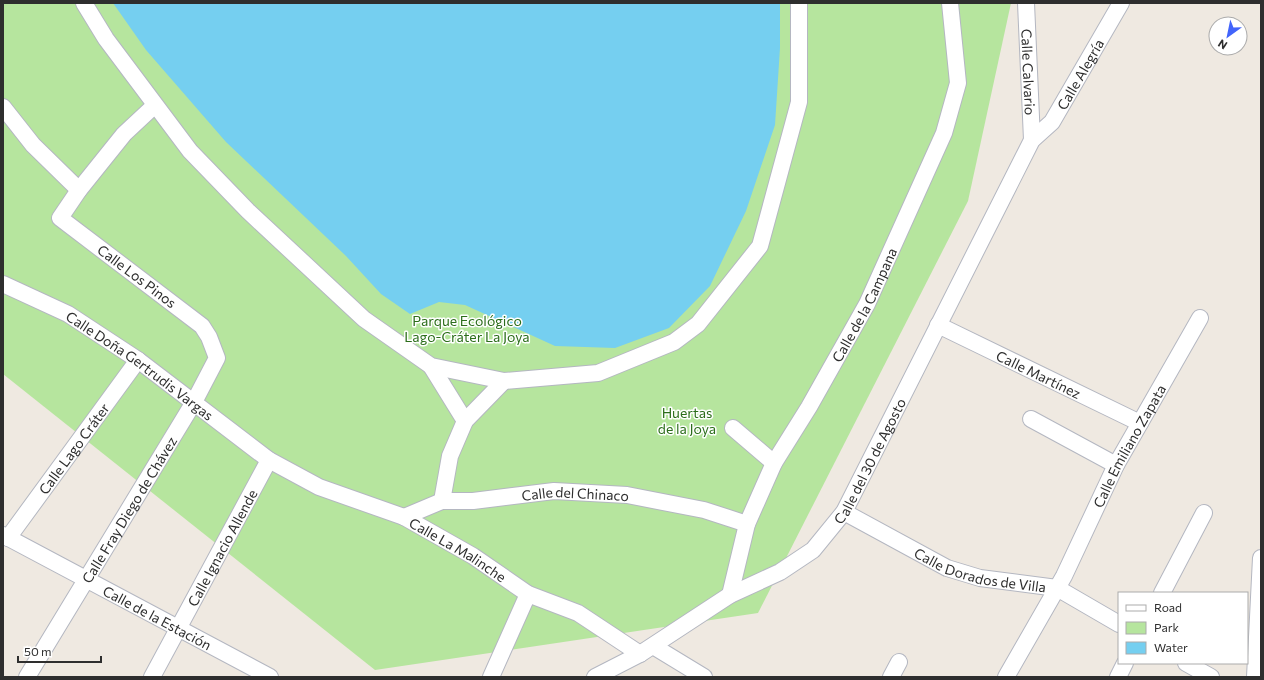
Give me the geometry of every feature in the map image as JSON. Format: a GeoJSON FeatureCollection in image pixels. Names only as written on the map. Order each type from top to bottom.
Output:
{"type":"FeatureCollection","features":[{"type":"Feature","properties":{"kind":"street"},"geometry":{"type":"LineString","coordinates":[[84,3],[106,39],[154,106],[190,151],[248,211],[364,319],[431,366],[465,420]]}},
{"type":"Feature","properties":{"kind":"street"},"geometry":{"type":"LineString","coordinates":[[431,366],[504,381],[598,373],[674,342],[698,324],[760,246],[799,102],[799,3]]}},
{"type":"Feature","properties":{"kind":"street","name":"Calle de la Campana"},"geometry":{"type":"LineString","coordinates":[[730,595],[747,524],[774,463],[809,407],[867,304],[944,133],[958,83],[950,3]]}},
{"type":"Feature","properties":{"kind":"street","name":"Calle Calvario"},"geometry":{"type":"LineString","coordinates":[[1026,3],[1032,140]]}},
{"type":"Feature","properties":{"kind":"street","name":"Calle Alegría"},"geometry":{"type":"LineString","coordinates":[[1032,140],[1052,122],[1121,3]]}},
{"type":"Feature","properties":{"kind":"street"},"geometry":{"type":"LineString","coordinates":[[3,107],[33,145],[78,190],[124,134],[154,106]]}},
{"type":"Feature","properties":{"kind":"street","name":"Calle del 30 de Agosto"},"geometry":{"type":"LineString","coordinates":[[594,677],[647,650],[730,595],[780,572],[813,550],[844,512],[1032,140]]}},
{"type":"Feature","properties":{"kind":"street","name":"Calle Los Pinos"},"geometry":{"type":"LineString","coordinates":[[78,190],[60,218],[202,326],[209,338]]}},
{"type":"Feature","properties":{"kind":"street","name":"Calle Doña Gertrudis Vargas"},"geometry":{"type":"LineString","coordinates":[[3,284],[68,314],[138,360],[268,460]]}},
{"type":"Feature","properties":{"kind":"street","name":"Calle Emiliano Zapata"},"geometry":{"type":"LineString","coordinates":[[1006,677],[1060,582],[1116,465],[1200,318]]}},
{"type":"Feature","properties":{"kind":"street","name":"Calle Martínez"},"geometry":{"type":"LineString","coordinates":[[938,326],[1140,423]]}},
{"type":"Feature","properties":{"kind":"street","name":"Calle Fray Diego de Chávez"},"geometry":{"type":"LineString","coordinates":[[26,677],[194,402],[217,358],[209,338]]}},
{"type":"Feature","properties":{"kind":"street","name":"Calle Lago Cráter"},"geometry":{"type":"LineString","coordinates":[[6,536],[138,360]]}},
{"type":"Feature","properties":{"kind":"street"},"geometry":{"type":"LineString","coordinates":[[442,501],[450,456],[465,420],[504,381]]}},
{"type":"Feature","properties":{"kind":"street"},"geometry":{"type":"LineString","coordinates":[[1031,419],[1116,465]]}},
{"type":"Feature","properties":{"kind":"street"},"geometry":{"type":"LineString","coordinates":[[733,428],[774,463]]}},
{"type":"Feature","properties":{"kind":"street","name":"Calle La Malinche"},"geometry":{"type":"LineString","coordinates":[[268,460],[318,487],[404,517],[473,556],[528,594],[578,613],[647,650],[704,677]]}},
{"type":"Feature","properties":{"kind":"street","name":"Calle Ignacio Allende"},"geometry":{"type":"LineString","coordinates":[[152,677],[268,460]]}},
{"type":"Feature","properties":{"kind":"street","name":"Calle del Chinaco"},"geometry":{"type":"LineString","coordinates":[[404,517],[442,501],[473,502],[554,491],[627,495],[704,510],[747,524]]}},
{"type":"Feature","properties":{"kind":"street","name":"Calle Dorados de Villa"},"geometry":{"type":"LineString","coordinates":[[844,512],[947,568],[980,578],[1060,582],[1118,623]]}},
{"type":"Feature","properties":{"kind":"street"},"geometry":{"type":"LineString","coordinates":[[1163,592],[1204,513]]}},
{"type":"Feature","properties":{"kind":"street","name":"Calle de la Estación"},"geometry":{"type":"LineString","coordinates":[[6,536],[270,677]]}},
{"type":"Feature","properties":{"kind":"street"},"geometry":{"type":"LineString","coordinates":[[1255,677],[1261,558]]}},
{"type":"Feature","properties":{"kind":"street"},"geometry":{"type":"LineString","coordinates":[[491,677],[528,594]]}},
{"type":"Feature","properties":{"kind":"street"},"geometry":{"type":"LineString","coordinates":[[891,677],[899,662]]}},
{"type":"Feature","properties":{"kind":"street"},"geometry":{"type":"LineString","coordinates":[[1118,677],[1124,664]]}},
{"type":"Feature","properties":{"kind":"street"},"geometry":{"type":"LineString","coordinates":[[1188,664],[1210,677]]}},
{"type":"Feature","properties":{"kind":"green space","name":"Parque Ecológico Lago-Cráter La Joya"},"geometry":{"type":"Polygon","coordinates":[[[3,3],[1011,3],[968,201],[758,613],[375,670],[3,374],[3,3]]]}},
{"type":"Feature","properties":{"kind":"water"},"geometry":{"type":"Polygon","coordinates":[[[113,3],[780,3],[780,48],[775,125],[746,211],[710,286],[669,328],[615,348],[555,346],[465,305],[439,302],[410,314],[381,294],[346,256],[226,142],[146,50],[113,3]]]}},
{"type":"Feature","properties":{"kind":"park label","name":"Huertas de la Joya"},"geometry":{"type":"Point","coordinates":[687,420]}}]}
